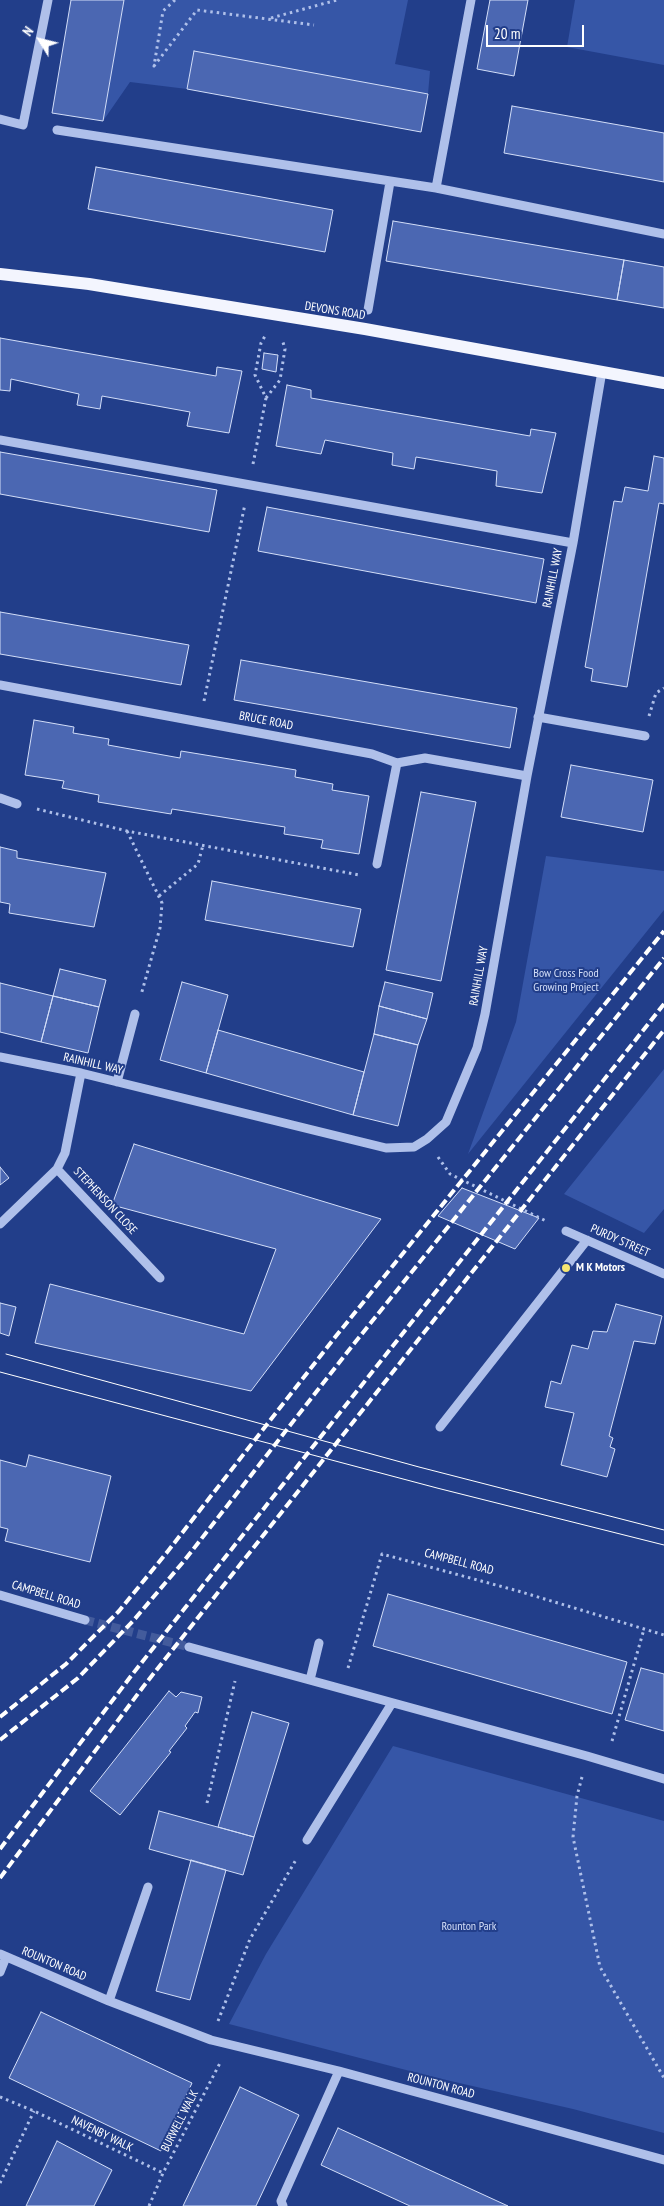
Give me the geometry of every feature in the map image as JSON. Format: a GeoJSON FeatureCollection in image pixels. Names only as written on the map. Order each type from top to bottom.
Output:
{"type":"FeatureCollection","features":[{"type":"Feature","properties":{"kind":"main road","name":"DEVONS ROAD"},"geometry":{"type":"LineString","coordinates":[[0,274],[89,284],[365,329],[664,383]]}},
{"type":"Feature","properties":{"kind":"street"},"geometry":{"type":"LineString","coordinates":[[0,119],[23,125],[48,0]]}},
{"type":"Feature","properties":{"kind":"street"},"geometry":{"type":"LineString","coordinates":[[436,188],[471,0]]}},
{"type":"Feature","properties":{"kind":"street"},"geometry":{"type":"LineString","coordinates":[[58,130],[436,188],[664,234]]}},
{"type":"Feature","properties":{"kind":"street"},"geometry":{"type":"LineString","coordinates":[[368,310],[390,182]]}},
{"type":"Feature","properties":{"kind":"street","name":"RAINHILL WAY"},"geometry":{"type":"LineString","coordinates":[[0,1056],[81,1073],[386,1148],[414,1147],[427,1139],[446,1122],[477,1048],[485,1014],[538,717],[573,543],[602,371]]}},
{"type":"Feature","properties":{"kind":"street"},"geometry":{"type":"LineString","coordinates":[[0,440],[573,543]]}},
{"type":"Feature","properties":{"kind":"street","name":"BRUCE ROAD"},"geometry":{"type":"LineString","coordinates":[[0,685],[372,754],[397,763]]}},
{"type":"Feature","properties":{"kind":"street"},"geometry":{"type":"LineString","coordinates":[[538,717],[645,736]]}},
{"type":"Feature","properties":{"kind":"street"},"geometry":{"type":"LineString","coordinates":[[377,864],[397,763],[424,758],[527,776]]}},
{"type":"Feature","properties":{"kind":"street"},"geometry":{"type":"LineString","coordinates":[[0,798],[17,804]]}},
{"type":"Feature","properties":{"kind":"street"},"geometry":{"type":"LineString","coordinates":[[117,1082],[135,1014]]}},
{"type":"Feature","properties":{"kind":"street","name":"STEPHENSON CLOSE"},"geometry":{"type":"LineString","coordinates":[[81,1073],[65,1153],[58,1169],[160,1278]]}},
{"type":"Feature","properties":{"kind":"street"},"geometry":{"type":"LineString","coordinates":[[0,1224],[58,1169]]}},
{"type":"Feature","properties":{"kind":"street","name":"PURDY STREET"},"geometry":{"type":"LineString","coordinates":[[566,1231],[664,1274]]}},
{"type":"Feature","properties":{"kind":"street"},"geometry":{"type":"LineString","coordinates":[[440,1427],[587,1240]]}},
{"type":"Feature","properties":{"kind":"street","name":"CAMPBELL ROAD"},"geometry":{"type":"LineString","coordinates":[[0,1595],[85,1620]]}},
{"type":"Feature","properties":{"kind":"street"},"geometry":{"type":"LineString","coordinates":[[310,1680],[319,1643]]}},
{"type":"Feature","properties":{"kind":"street"},"geometry":{"type":"LineString","coordinates":[[189,1647],[606,1761],[664,1779]]}},
{"type":"Feature","properties":{"kind":"street"},"geometry":{"type":"LineString","coordinates":[[307,1840],[392,1703]]}},
{"type":"Feature","properties":{"kind":"street"},"geometry":{"type":"LineString","coordinates":[[109,2000],[148,1887]]}},
{"type":"Feature","properties":{"kind":"street"},"geometry":{"type":"LineString","coordinates":[[0,1972],[3,1955]]}},
{"type":"Feature","properties":{"kind":"street","name":"ROUNTON ROAD"},"geometry":{"type":"LineString","coordinates":[[3,1955],[109,2000],[211,2040],[339,2071],[664,2160]]}},
{"type":"Feature","properties":{"kind":"street"},"geometry":{"type":"LineString","coordinates":[[283,2206],[282,2201],[339,2071]]}},
{"type":"Feature","properties":{"kind":"path"},"geometry":{"type":"LineString","coordinates":[[175,0],[163,11],[154,66],[197,10],[314,26]]}},
{"type":"Feature","properties":{"kind":"path"},"geometry":{"type":"LineString","coordinates":[[268,19],[337,0]]}},
{"type":"Feature","properties":{"kind":"path"},"geometry":{"type":"LineString","coordinates":[[266,398],[255,375],[260,343],[278,316]]}},
{"type":"Feature","properties":{"kind":"path"},"geometry":{"type":"LineString","coordinates":[[200,721],[266,398],[280,380],[285,349],[278,316]]}},
{"type":"Feature","properties":{"kind":"path"},"geometry":{"type":"LineString","coordinates":[[645,736],[656,693],[664,688]]}},
{"type":"Feature","properties":{"kind":"path"},"geometry":{"type":"LineString","coordinates":[[17,804],[127,831],[374,878],[377,864]]}},
{"type":"Feature","properties":{"kind":"path"},"geometry":{"type":"LineString","coordinates":[[127,831],[162,903],[160,928],[135,1014]]}},
{"type":"Feature","properties":{"kind":"path"},"geometry":{"type":"LineString","coordinates":[[159,896],[198,864],[202,845]]}},
{"type":"Feature","properties":{"kind":"path"},"geometry":{"type":"LineString","coordinates":[[436,1154],[450,1174],[566,1231]]}},
{"type":"Feature","properties":{"kind":"path","name":"CAMPBELL ROAD"},"geometry":{"type":"LineString","coordinates":[[341,1688],[382,1554],[664,1635]]}},
{"type":"Feature","properties":{"kind":"path"},"geometry":{"type":"LineString","coordinates":[[606,1761],[644,1629]]}},
{"type":"Feature","properties":{"kind":"path"},"geometry":{"type":"LineString","coordinates":[[207,1802],[240,1660]]}},
{"type":"Feature","properties":{"kind":"path"},"geometry":{"type":"LineString","coordinates":[[587,1756],[577,1796],[573,1837],[600,1967],[664,2078]]}},
{"type":"Feature","properties":{"kind":"path"},"geometry":{"type":"LineString","coordinates":[[211,2040],[250,1939],[307,1840]]}},
{"type":"Feature","properties":{"kind":"path","name":"BURWELL WALK"},"geometry":{"type":"LineString","coordinates":[[149,2206],[163,2173],[229,2045]]}},
{"type":"Feature","properties":{"kind":"path","name":"NAVENBY WALK"},"geometry":{"type":"LineString","coordinates":[[0,2098],[34,2111],[163,2173]]}},
{"type":"Feature","properties":{"kind":"path"},"geometry":{"type":"LineString","coordinates":[[0,2183],[34,2111]]}},
{"type":"Feature","properties":{"kind":"green space"},"geometry":{"type":"Polygon","coordinates":[[[124,0],[408,0],[395,64],[430,71],[428,94],[194,52],[187,89],[130,82],[103,121],[124,0]]]}},
{"type":"Feature","properties":{"kind":"green space"},"geometry":{"type":"Polygon","coordinates":[[[575,0],[664,0],[664,65],[567,47],[575,0]]]}},
{"type":"Feature","properties":{"kind":"green space","name":"Bow Cross Food Growing Project"},"geometry":{"type":"Polygon","coordinates":[[[546,856],[664,871],[664,910],[468,1154],[516,1022],[546,856]]]}},
{"type":"Feature","properties":{"kind":"green space"},"geometry":{"type":"Polygon","coordinates":[[[664,1069],[664,1209],[644,1233],[564,1194],[664,1069]]]}},
{"type":"Feature","properties":{"kind":"green space","name":"Rounton Park"},"geometry":{"type":"Polygon","coordinates":[[[393,1746],[664,1821],[664,2133],[573,2109],[433,2077],[229,2024],[266,1954],[393,1746]]]}},
{"type":"Feature","properties":{"kind":"building"},"geometry":{"type":"Polygon","coordinates":[[[71,0],[124,0],[103,121],[52,113],[71,0]]]}},
{"type":"Feature","properties":{"kind":"building"},"geometry":{"type":"Polygon","coordinates":[[[490,0],[528,0],[514,76],[477,69],[490,0]]]}},
{"type":"Feature","properties":{"kind":"building"},"geometry":{"type":"Polygon","coordinates":[[[194,51],[428,94],[421,132],[187,89],[194,51]]]}},
{"type":"Feature","properties":{"kind":"building"},"geometry":{"type":"Polygon","coordinates":[[[512,106],[664,133],[664,182],[504,153],[512,106]]]}},
{"type":"Feature","properties":{"kind":"building"},"geometry":{"type":"Polygon","coordinates":[[[96,167],[333,210],[325,252],[88,209],[96,167]]]}},
{"type":"Feature","properties":{"kind":"building"},"geometry":{"type":"Polygon","coordinates":[[[393,221],[624,260],[617,300],[386,261],[393,221]]]}},
{"type":"Feature","properties":{"kind":"building"},"geometry":{"type":"Polygon","coordinates":[[[624,260],[664,267],[664,308],[617,300],[624,260]]]}},
{"type":"Feature","properties":{"kind":"building"},"geometry":{"type":"Polygon","coordinates":[[[0,338],[216,376],[217,367],[242,371],[229,433],[187,426],[190,412],[102,396],[100,409],[77,405],[79,394],[11,379],[10,391],[0,390],[0,338]]]}},
{"type":"Feature","properties":{"kind":"building"},"geometry":{"type":"Polygon","coordinates":[[[264,353],[278,355],[276,372],[262,369],[264,353]]]}},
{"type":"Feature","properties":{"kind":"building"},"geometry":{"type":"Polygon","coordinates":[[[287,385],[311,390],[311,398],[530,436],[531,429],[556,433],[542,493],[496,486],[497,471],[416,457],[414,469],[392,465],[393,453],[325,440],[321,454],[276,446],[287,385]]]}},
{"type":"Feature","properties":{"kind":"building"},"geometry":{"type":"Polygon","coordinates":[[[0,452],[217,490],[209,532],[0,494],[0,452]]]}},
{"type":"Feature","properties":{"kind":"building"},"geometry":{"type":"Polygon","coordinates":[[[654,456],[664,458],[664,504],[659,503],[627,687],[591,681],[593,669],[585,667],[614,501],[622,502],[625,487],[648,491],[654,456]]]}},
{"type":"Feature","properties":{"kind":"building"},"geometry":{"type":"Polygon","coordinates":[[[267,507],[544,559],[536,603],[258,551],[267,507]]]}},
{"type":"Feature","properties":{"kind":"building"},"geometry":{"type":"Polygon","coordinates":[[[0,612],[189,645],[181,685],[0,654],[0,612]]]}},
{"type":"Feature","properties":{"kind":"building"},"geometry":{"type":"Polygon","coordinates":[[[241,660],[517,708],[510,748],[234,700],[241,660]]]}},
{"type":"Feature","properties":{"kind":"building"},"geometry":{"type":"Polygon","coordinates":[[[34,720],[74,727],[73,733],[109,739],[108,745],[180,758],[181,751],[296,770],[295,777],[333,784],[332,790],[369,796],[359,854],[321,848],[323,840],[284,834],[285,827],[172,809],[171,814],[98,802],[99,795],[62,788],[64,781],[25,775],[34,720]]]}},
{"type":"Feature","properties":{"kind":"building"},"geometry":{"type":"Polygon","coordinates":[[[571,765],[653,780],[643,832],[561,817],[571,765]]]}},
{"type":"Feature","properties":{"kind":"building"},"geometry":{"type":"Polygon","coordinates":[[[421,792],[476,802],[441,981],[386,970],[421,792]]]}},
{"type":"Feature","properties":{"kind":"building"},"geometry":{"type":"Polygon","coordinates":[[[0,847],[17,851],[17,858],[106,873],[94,927],[9,913],[10,904],[0,902],[0,847]]]}},
{"type":"Feature","properties":{"kind":"building"},"geometry":{"type":"Polygon","coordinates":[[[212,881],[361,909],[353,947],[205,920],[212,881]]]}},
{"type":"Feature","properties":{"kind":"building"},"geometry":{"type":"Polygon","coordinates":[[[60,969],[106,980],[99,1007],[53,996],[60,969]]]}},
{"type":"Feature","properties":{"kind":"building"},"geometry":{"type":"Polygon","coordinates":[[[182,982],[228,995],[206,1073],[160,1060],[182,982]]]}},
{"type":"Feature","properties":{"kind":"building"},"geometry":{"type":"Polygon","coordinates":[[[385,982],[433,993],[427,1019],[379,1006],[385,982]]]}},
{"type":"Feature","properties":{"kind":"building"},"geometry":{"type":"Polygon","coordinates":[[[0,983],[53,996],[41,1042],[0,1032],[0,983]]]}},
{"type":"Feature","properties":{"kind":"building"},"geometry":{"type":"Polygon","coordinates":[[[53,996],[99,1007],[88,1053],[41,1042],[53,996]]]}},
{"type":"Feature","properties":{"kind":"building"},"geometry":{"type":"Polygon","coordinates":[[[379,1006],[427,1019],[418,1045],[374,1034],[379,1006]]]}},
{"type":"Feature","properties":{"kind":"building"},"geometry":{"type":"Polygon","coordinates":[[[218,1030],[364,1072],[353,1115],[206,1073],[218,1030]]]}},
{"type":"Feature","properties":{"kind":"building"},"geometry":{"type":"Polygon","coordinates":[[[374,1034],[418,1045],[398,1126],[353,1115],[374,1034]]]}},
{"type":"Feature","properties":{"kind":"building"},"geometry":{"type":"Polygon","coordinates":[[[134,1144],[381,1219],[251,1391],[35,1343],[50,1284],[244,1334],[276,1249],[112,1205],[134,1144]]]}},
{"type":"Feature","properties":{"kind":"building"},"geometry":{"type":"Polygon","coordinates":[[[0,1167],[9,1178],[0,1185],[0,1167]]]}},
{"type":"Feature","properties":{"kind":"building"},"geometry":{"type":"Polygon","coordinates":[[[462,1188],[539,1218],[515,1249],[438,1216],[462,1188]]]}},
{"type":"Feature","properties":{"kind":"building"},"geometry":{"type":"Polygon","coordinates":[[[0,1303],[16,1307],[9,1336],[0,1333],[0,1303]]]}},
{"type":"Feature","properties":{"kind":"building"},"geometry":{"type":"Polygon","coordinates":[[[616,1304],[662,1316],[655,1344],[634,1341],[609,1436],[613,1438],[610,1447],[615,1449],[607,1477],[561,1465],[574,1413],[545,1407],[551,1381],[561,1384],[572,1345],[588,1349],[593,1331],[607,1332],[616,1304]]]}},
{"type":"Feature","properties":{"kind":"building"},"geometry":{"type":"Polygon","coordinates":[[[29,1455],[111,1476],[90,1562],[5,1541],[8,1529],[0,1527],[0,1460],[26,1467],[29,1455]]]}},
{"type":"Feature","properties":{"kind":"building"},"geometry":{"type":"Polygon","coordinates":[[[388,1594],[627,1662],[612,1714],[373,1646],[388,1594]]]}},
{"type":"Feature","properties":{"kind":"building"},"geometry":{"type":"Polygon","coordinates":[[[641,1668],[664,1674],[664,1731],[625,1720],[641,1668]]]}},
{"type":"Feature","properties":{"kind":"building"},"geometry":{"type":"Polygon","coordinates":[[[169,1691],[176,1697],[181,1692],[202,1697],[198,1713],[195,1712],[185,1726],[187,1728],[169,1751],[171,1752],[120,1815],[90,1791],[169,1691]]]}},
{"type":"Feature","properties":{"kind":"building"},"geometry":{"type":"Polygon","coordinates":[[[252,1712],[289,1723],[254,1837],[218,1827],[252,1712]]]}},
{"type":"Feature","properties":{"kind":"building"},"geometry":{"type":"Polygon","coordinates":[[[159,1811],[254,1837],[243,1875],[149,1849],[159,1811]]]}},
{"type":"Feature","properties":{"kind":"building"},"geometry":{"type":"Polygon","coordinates":[[[191,1860],[226,1870],[190,2000],[156,1991],[191,1860]]]}},
{"type":"Feature","properties":{"kind":"building"},"geometry":{"type":"Polygon","coordinates":[[[41,2012],[192,2083],[161,2151],[9,2078],[41,2012]]]}},
{"type":"Feature","properties":{"kind":"building"},"geometry":{"type":"Polygon","coordinates":[[[240,2087],[299,2115],[256,2206],[183,2206],[240,2087]]]}},
{"type":"Feature","properties":{"kind":"building"},"geometry":{"type":"Polygon","coordinates":[[[338,2128],[508,2206],[410,2206],[321,2165],[338,2128]]]}},
{"type":"Feature","properties":{"kind":"building"},"geometry":{"type":"Polygon","coordinates":[[[57,2141],[112,2170],[94,2206],[26,2206],[57,2141]]]}},
{"type":"Feature","properties":{"kind":"tunnel"},"geometry":{"type":"LineString","coordinates":[[85,1620],[189,1647]]}},
{"type":"Feature","properties":{"kind":"tram line"},"geometry":{"type":"LineString","coordinates":[[6,1354],[419,1467],[664,1530]]}},
{"type":"Feature","properties":{"kind":"tram line"},"geometry":{"type":"LineString","coordinates":[[0,1372],[437,1488],[664,1545]]}},
{"type":"Feature","properties":{"kind":"railway"},"geometry":{"type":"LineString","coordinates":[[0,1717],[66,1664],[119,1611],[336,1336],[664,931]]}},
{"type":"Feature","properties":{"kind":"railway"},"geometry":{"type":"LineString","coordinates":[[0,1740],[78,1678],[133,1621],[184,1561],[349,1350],[664,958]]}},
{"type":"Feature","properties":{"kind":"railway"},"geometry":{"type":"LineString","coordinates":[[0,1849],[131,1676],[664,1004]]}},
{"type":"Feature","properties":{"kind":"railway"},"geometry":{"type":"LineString","coordinates":[[0,1878],[143,1687],[664,1030]]}},
{"type":"Feature","properties":{"kind":"place","name":"M K Motors"},"geometry":{"type":"Point","coordinates":[566,1268]}}]}
